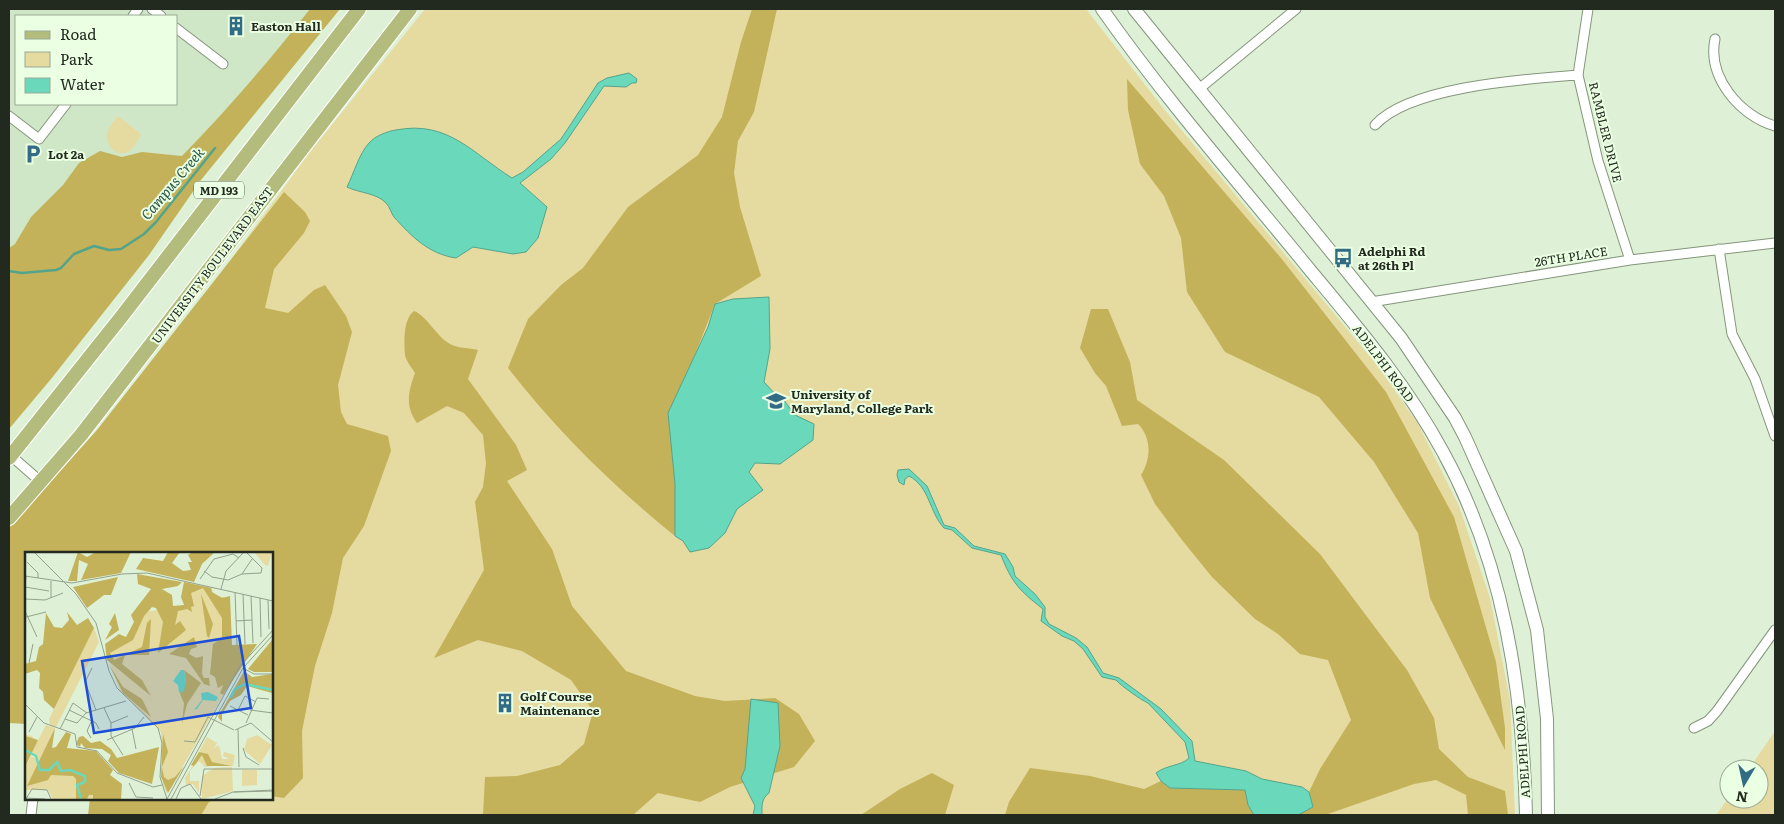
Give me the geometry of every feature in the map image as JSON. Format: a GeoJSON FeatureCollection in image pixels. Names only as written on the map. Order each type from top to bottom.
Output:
{"type":"FeatureCollection","features":[{"type":"Feature","properties":{"kind":"main road","name":"MD 193"},"geometry":{"type":"LineString","coordinates":[[9,456],[359,9]]}},
{"type":"Feature","properties":{"kind":"main road"},"geometry":{"type":"LineString","coordinates":[[391,34],[403,9]]}},
{"type":"Feature","properties":{"kind":"main road","name":"UNIVERSITY BOULEVARD EAST"},"geometry":{"type":"LineString","coordinates":[[9,518],[87,427],[410,9]]}},
{"type":"Feature","properties":{"kind":"main road","name":"ADELPHI ROAD"},"geometry":{"type":"LineString","coordinates":[[1102,9],[1225,166],[1397,376],[1444,453],[1482,540],[1508,629],[1522,725],[1526,815]]}},
{"type":"Feature","properties":{"kind":"main road","name":"ADELPHI ROAD"},"geometry":{"type":"LineString","coordinates":[[1134,9],[1402,338],[1455,418],[1483,473],[1516,551],[1537,630],[1543,669],[1548,729],[1548,815]]}},
{"type":"Feature","properties":{"kind":"street"},"geometry":{"type":"LineString","coordinates":[[1199,89],[1296,9]]}},
{"type":"Feature","properties":{"kind":"street","name":"RAMBLER DRIVE"},"geometry":{"type":"LineString","coordinates":[[1588,9],[1578,75],[1598,161],[1630,260]]}},
{"type":"Feature","properties":{"kind":"street"},"geometry":{"type":"LineString","coordinates":[[178,30],[223,64]]}},
{"type":"Feature","properties":{"kind":"street"},"geometry":{"type":"LineString","coordinates":[[1715,39],[1714,67],[1730,95],[1754,115],[1775,126]]}},
{"type":"Feature","properties":{"kind":"street"},"geometry":{"type":"LineString","coordinates":[[1375,125],[1384,116],[1415,101],[1482,84],[1578,75]]}},
{"type":"Feature","properties":{"kind":"street"},"geometry":{"type":"LineString","coordinates":[[9,116],[39,139],[65,105]]}},
{"type":"Feature","properties":{"kind":"street","name":"26TH PLACE"},"geometry":{"type":"LineString","coordinates":[[1371,302],[1630,260],[1775,243]]}},
{"type":"Feature","properties":{"kind":"street"},"geometry":{"type":"LineString","coordinates":[[1719,250],[1732,334],[1755,379],[1775,436]]}},
{"type":"Feature","properties":{"kind":"street"},"geometry":{"type":"LineString","coordinates":[[9,456],[41,482]]}},
{"type":"Feature","properties":{"kind":"street"},"geometry":{"type":"LineString","coordinates":[[1694,728],[1708,721],[1717,711],[1775,630]]}},
{"type":"Feature","properties":{"kind":"street"},"geometry":{"type":"LineString","coordinates":[[31,815],[33,799]]}},
{"type":"Feature","properties":{"kind":"shaded area"},"geometry":{"type":"Polygon","coordinates":[[[9,9],[332,9],[9,416],[9,9]]]}},
{"type":"Feature","properties":{"kind":"shaded area"},"geometry":{"type":"Polygon","coordinates":[[[310,9],[340,9],[201,180],[149,255],[9,429],[9,248],[15,244],[31,217],[63,185],[79,163],[100,151],[122,157],[142,152],[182,156],[248,84],[310,9]]]}},
{"type":"Feature","properties":{"kind":"shaded area"},"geometry":{"type":"Polygon","coordinates":[[[752,9],[777,9],[754,112],[738,141],[734,173],[740,207],[761,276],[715,304],[690,367],[675,484],[675,536],[630,498],[566,436],[508,368],[528,319],[561,285],[583,268],[628,207],[698,155],[722,117],[741,42],[752,9]]]}},
{"type":"Feature","properties":{"kind":"shaded area"},"geometry":{"type":"Polygon","coordinates":[[[1127,79],[1281,258],[1386,392],[1454,517],[1496,662],[1505,728],[1505,750],[1430,598],[1418,533],[1374,462],[1319,397],[1225,352],[1187,292],[1181,238],[1164,196],[1140,164],[1128,110],[1127,79]]]}},
{"type":"Feature","properties":{"kind":"shaded area"},"geometry":{"type":"Polygon","coordinates":[[[284,192],[305,212],[310,221],[304,233],[274,269],[265,308],[288,313],[314,290],[325,285],[346,316],[352,332],[338,385],[341,412],[347,424],[388,436],[391,451],[364,526],[343,558],[332,613],[315,666],[302,731],[303,778],[284,798],[272,796],[272,552],[25,552],[25,724],[9,723],[9,528],[97,430],[284,192]]]}},
{"type":"Feature","properties":{"kind":"shaded area"},"geometry":{"type":"Polygon","coordinates":[[[1091,309],[1108,309],[1130,362],[1137,400],[1224,460],[1320,554],[1407,670],[1434,718],[1439,749],[1468,777],[1505,791],[1508,815],[1468,815],[1466,795],[1436,780],[1414,784],[1325,815],[1298,815],[1312,807],[1309,792],[1320,769],[1351,720],[1328,660],[1300,654],[1278,634],[1255,619],[1212,577],[1155,504],[1141,475],[1148,456],[1146,436],[1138,424],[1122,426],[1106,386],[1095,373],[1080,348],[1091,309]]]}},
{"type":"Feature","properties":{"kind":"shaded area"},"geometry":{"type":"Polygon","coordinates":[[[414,311],[423,317],[450,344],[478,350],[468,379],[516,445],[527,470],[507,481],[552,549],[572,606],[626,671],[695,696],[725,701],[775,698],[799,714],[815,741],[794,767],[730,787],[700,802],[658,793],[633,815],[483,815],[485,777],[517,776],[560,765],[584,744],[593,711],[571,680],[522,651],[478,640],[434,658],[484,570],[475,502],[483,487],[486,463],[483,435],[464,413],[447,406],[417,423],[413,417],[409,399],[415,373],[405,355],[404,344],[406,325],[414,311]]]}},
{"type":"Feature","properties":{"kind":"shaded area"},"geometry":{"type":"Polygon","coordinates":[[[1030,768],[1090,776],[1144,789],[1161,781],[1170,788],[1245,790],[1248,805],[1254,815],[1005,815],[1009,802],[1030,768]]]}},
{"type":"Feature","properties":{"kind":"shaded area"},"geometry":{"type":"Polygon","coordinates":[[[932,773],[954,785],[945,815],[861,815],[900,789],[932,773]]]}},
{"type":"Feature","properties":{"kind":"shaded area"},"geometry":{"type":"Polygon","coordinates":[[[90,799],[218,799],[209,802],[201,815],[88,815],[90,799]]]}},
{"type":"Feature","properties":{"kind":"green space","name":"University of Maryland, College Park"},"geometry":{"type":"Polygon","coordinates":[[[425,9],[1086,9],[1164,109],[1377,365],[1418,424],[1459,506],[1490,598],[1510,700],[1515,815],[101,815],[103,799],[272,799],[272,552],[124,405],[310,152],[425,9]]]}},
{"type":"Feature","properties":{"kind":"green space"},"geometry":{"type":"Polygon","coordinates":[[[118,116],[141,134],[134,146],[125,153],[115,152],[107,138],[111,125],[118,116]]]}},
{"type":"Feature","properties":{"kind":"green space"},"geometry":{"type":"Polygon","coordinates":[[[1775,731],[1775,815],[1716,815],[1720,809],[1769,809],[1769,759],[1756,759],[1775,731]]]}},
{"type":"Feature","properties":{"kind":"water"},"geometry":{"type":"Polygon","coordinates":[[[629,73],[637,79],[636,83],[626,87],[604,86],[565,143],[551,159],[520,183],[547,207],[538,238],[526,252],[513,254],[473,247],[456,258],[437,253],[429,249],[407,231],[382,200],[373,195],[347,187],[365,147],[372,140],[389,131],[414,128],[445,134],[471,149],[512,178],[523,172],[561,139],[598,83],[607,78],[629,73]]]}},
{"type":"Feature","properties":{"kind":"water"},"geometry":{"type":"Polygon","coordinates":[[[769,297],[770,349],[764,382],[777,396],[783,399],[795,415],[814,424],[813,440],[780,464],[755,463],[749,472],[763,490],[737,509],[725,533],[709,548],[690,552],[683,541],[675,536],[675,484],[668,413],[708,327],[715,304],[733,299],[769,297]]]}},
{"type":"Feature","properties":{"kind":"water"},"geometry":{"type":"Polygon","coordinates":[[[909,469],[927,486],[944,525],[955,528],[974,546],[1005,554],[1013,567],[1015,576],[1035,594],[1045,607],[1045,617],[1049,624],[1076,638],[1087,647],[1103,673],[1119,678],[1161,709],[1192,741],[1195,761],[1246,771],[1262,779],[1302,787],[1309,792],[1313,807],[1298,815],[1254,815],[1248,805],[1245,790],[1170,788],[1161,781],[1156,773],[1164,768],[1182,763],[1189,758],[1185,742],[1148,703],[1116,680],[1102,677],[1083,649],[1074,641],[1062,636],[1041,621],[1043,609],[1017,585],[1001,555],[972,548],[952,530],[944,528],[935,515],[925,493],[916,481],[909,476],[905,479],[904,485],[899,482],[898,470],[909,469]]]}},
{"type":"Feature","properties":{"kind":"water"},"geometry":{"type":"Polygon","coordinates":[[[751,699],[778,703],[780,746],[769,793],[762,803],[762,815],[753,815],[755,806],[741,778],[745,769],[751,699]]]}},
{"type":"Feature","properties":{"kind":"waterway","name":"Campus Creek"},"geometry":{"type":"LineString","coordinates":[[9,271],[22,273],[56,270],[61,268],[74,254],[94,246],[109,250],[121,249],[144,234],[156,222],[215,148]]}},
{"type":"Feature","properties":{"kind":"place","name":"Easton Hall"},"geometry":{"type":"Point","coordinates":[236,26]}},
{"type":"Feature","properties":{"kind":"place","name":"Lot 2a"},"geometry":{"type":"Point","coordinates":[33,154]}},
{"type":"Feature","properties":{"kind":"place","name":"Adelphi Rd at 26th Pl"},"geometry":{"type":"Point","coordinates":[1343,258]}},
{"type":"Feature","properties":{"kind":"place","name":"University of Maryland, College Park"},"geometry":{"type":"Point","coordinates":[776,401]}},
{"type":"Feature","properties":{"kind":"place","name":"Golf Course Maintenance"},"geometry":{"type":"Point","coordinates":[505,703]}}]}
